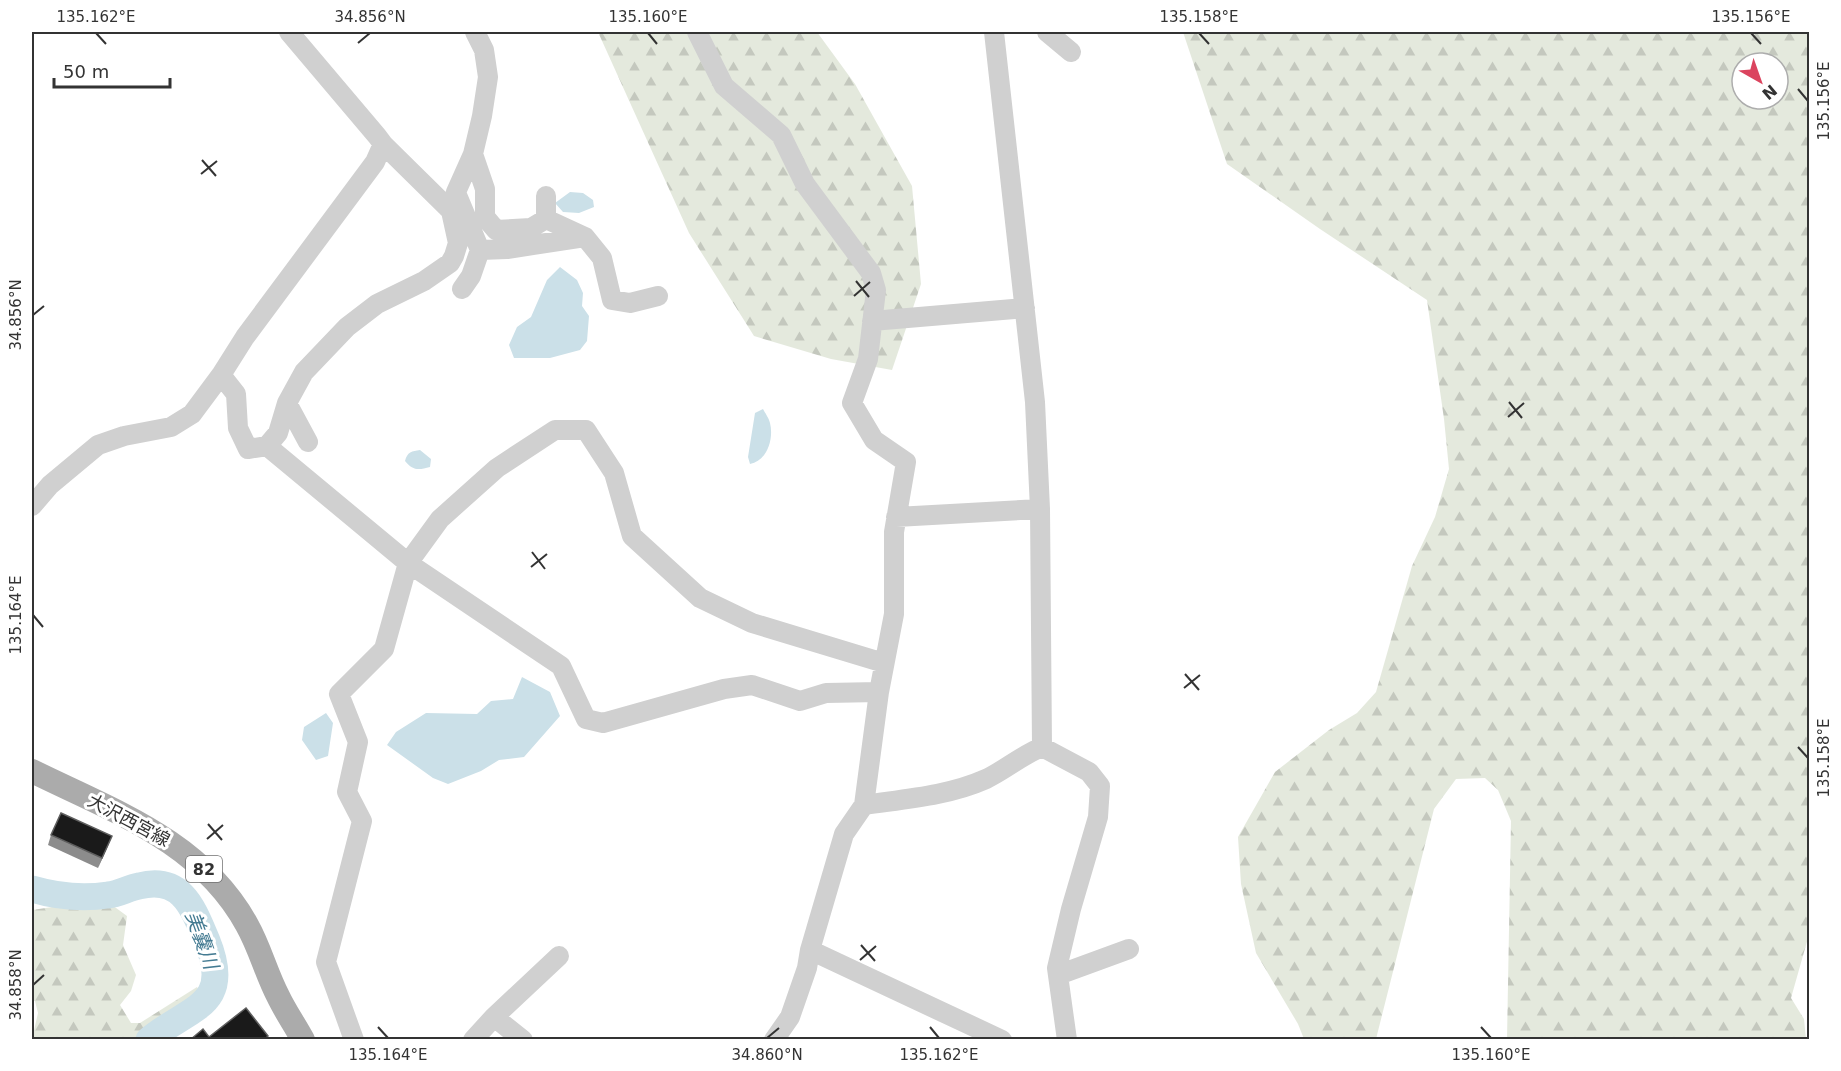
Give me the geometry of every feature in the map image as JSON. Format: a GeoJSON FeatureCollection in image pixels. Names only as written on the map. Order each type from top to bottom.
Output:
{"type":"FeatureCollection","features":[{"type":"Feature","properties":{"kind":"main road","name":"大沢西宮線"},"geometry":{"type":"LineString","coordinates":[[32,771],[152,830],[179,847],[205,870],[229,897],[247,925],[278,996],[303,1040]]}},
{"type":"Feature","properties":{"kind":"street"},"geometry":{"type":"LineString","coordinates":[[289,32],[382,144],[453,202],[480,250],[471,276],[462,289]]}},
{"type":"Feature","properties":{"kind":"street"},"geometry":{"type":"LineString","coordinates":[[221,375],[236,394],[238,428],[248,449],[267,446],[278,433],[287,403],[304,372],[347,327],[377,304],[424,281],[450,263],[458,243],[453,202],[473,154],[488,77],[484,50],[475,32]]}},
{"type":"Feature","properties":{"kind":"street"},"geometry":{"type":"LineString","coordinates":[[697,32],[724,86],[781,135],[805,184],[871,273],[876,290],[868,359],[852,404],[874,440],[906,462],[894,532],[894,614],[879,692],[864,805],[844,834],[810,950],[807,968],[790,1017],[774,1040]]}},
{"type":"Feature","properties":{"kind":"street"},"geometry":{"type":"LineString","coordinates":[[994,32],[1035,402],[1040,509],[1042,747]]}},
{"type":"Feature","properties":{"kind":"street"},"geometry":{"type":"LineString","coordinates":[[1047,32],[1071,52]]}},
{"type":"Feature","properties":{"kind":"street"},"geometry":{"type":"LineString","coordinates":[[32,506],[50,485],[98,445],[124,436],[171,427],[192,414],[245,337],[375,162],[382,144]]}},
{"type":"Feature","properties":{"kind":"street"},"geometry":{"type":"LineString","coordinates":[[473,154],[485,189],[485,218],[496,230],[531,228],[546,219]]}},
{"type":"Feature","properties":{"kind":"street"},"geometry":{"type":"LineString","coordinates":[[546,196],[546,219]]}},
{"type":"Feature","properties":{"kind":"street"},"geometry":{"type":"LineString","coordinates":[[546,219],[585,237],[602,258],[612,300],[630,303],[658,296]]}},
{"type":"Feature","properties":{"kind":"street"},"geometry":{"type":"LineString","coordinates":[[480,250],[507,249],[585,237]]}},
{"type":"Feature","properties":{"kind":"street"},"geometry":{"type":"LineString","coordinates":[[872,321],[1025,308]]}},
{"type":"Feature","properties":{"kind":"street"},"geometry":{"type":"LineString","coordinates":[[287,403],[308,442]]}},
{"type":"Feature","properties":{"kind":"street"},"geometry":{"type":"LineString","coordinates":[[354,1040],[326,962],[362,821],[347,792],[358,742],[339,694],[384,649],[408,564],[440,519],[497,468],[555,430],[586,430],[614,472],[632,536],[700,598],[752,623],[884,663]]}},
{"type":"Feature","properties":{"kind":"street"},"geometry":{"type":"LineString","coordinates":[[267,446],[408,564],[561,666],[586,719],[603,723],[724,689],[752,685],[800,701],[826,693],[879,692]]}},
{"type":"Feature","properties":{"kind":"street"},"geometry":{"type":"LineString","coordinates":[[896,517],[1040,509]]}},
{"type":"Feature","properties":{"kind":"street"},"geometry":{"type":"LineString","coordinates":[[864,805],[944,793],[986,779],[1042,747],[1089,772],[1100,786],[1098,817],[1071,909],[1057,968],[1067,1040]]}},
{"type":"Feature","properties":{"kind":"street"},"geometry":{"type":"LineString","coordinates":[[1058,975],[1129,949]]}},
{"type":"Feature","properties":{"kind":"street"},"geometry":{"type":"LineString","coordinates":[[810,950],[1002,1040]]}},
{"type":"Feature","properties":{"kind":"street"},"geometry":{"type":"LineString","coordinates":[[473,1040],[559,956]]}},
{"type":"Feature","properties":{"kind":"street"},"geometry":{"type":"LineString","coordinates":[[494,1017],[523,1040]]}},
{"type":"Feature","properties":{"kind":"green space"},"geometry":{"type":"Polygon","coordinates":[[[598,32],[817,32],[855,84],[912,186],[921,284],[892,370],[831,359],[754,336],[689,233],[598,32]]]}},
{"type":"Feature","properties":{"kind":"green space"},"geometry":{"type":"Polygon","coordinates":[[[1183,32],[1809,32],[1810,931],[1791,998],[1804,1019],[1806,1039],[1507,1039],[1511,821],[1498,790],[1485,778],[1456,779],[1434,809],[1376,1039],[1304,1039],[1298,1024],[1256,953],[1241,884],[1238,837],[1275,772],[1329,730],[1357,713],[1376,692],[1412,566],[1435,517],[1449,469],[1427,300],[1227,164],[1183,32]]]}},
{"type":"Feature","properties":{"kind":"green space"},"geometry":{"type":"Polygon","coordinates":[[[112,905],[127,916],[123,945],[136,975],[131,991],[120,1005],[131,1023],[140,1023],[197,987],[202,996],[140,1039],[32,1039],[38,1013],[35,1001],[32,1001],[32,910],[59,906],[112,905]]]}},
{"type":"Feature","properties":{"kind":"water"},"geometry":{"type":"Polygon","coordinates":[[[570,192],[583,193],[593,200],[594,207],[579,213],[563,212],[555,203],[570,192]]]}},
{"type":"Feature","properties":{"kind":"water"},"geometry":{"type":"Polygon","coordinates":[[[560,267],[577,280],[583,293],[582,306],[589,316],[587,341],[580,350],[550,358],[514,358],[509,345],[517,327],[531,317],[547,280],[560,267]]]}},
{"type":"Feature","properties":{"kind":"water"},"geometry":{"type":"Polygon","coordinates":[[[763,409],[770,423],[770,442],[761,459],[750,464],[748,457],[755,413],[763,409]]]}},
{"type":"Feature","properties":{"kind":"water"},"geometry":{"type":"Polygon","coordinates":[[[420,450],[431,459],[430,467],[416,469],[405,461],[410,452],[420,450]]]}},
{"type":"Feature","properties":{"kind":"water"},"geometry":{"type":"Polygon","coordinates":[[[522,677],[550,692],[560,716],[524,757],[499,760],[481,771],[448,784],[433,778],[387,745],[396,732],[426,713],[477,714],[491,701],[513,699],[522,677]]]}},
{"type":"Feature","properties":{"kind":"water"},"geometry":{"type":"Polygon","coordinates":[[[326,713],[333,723],[328,756],[316,760],[302,740],[304,727],[326,713]]]}},
{"type":"Feature","properties":{"kind":"building"},"geometry":{"type":"Polygon","coordinates":[[[61,813],[112,836],[102,858],[51,835],[61,813]]]}},
{"type":"Feature","properties":{"kind":"building"},"geometry":{"type":"Polygon","coordinates":[[[246,1008],[268,1036],[264,1040],[190,1040],[203,1029],[209,1037],[246,1008]]]}},
{"type":"Feature","properties":{"kind":"waterway","name":"美嚢川"},"geometry":{"type":"LineString","coordinates":[[32,889],[60,895],[89,897],[154,884],[166,885],[176,890],[191,906],[214,963],[215,980],[211,993],[192,1012],[149,1040]]}}]}
